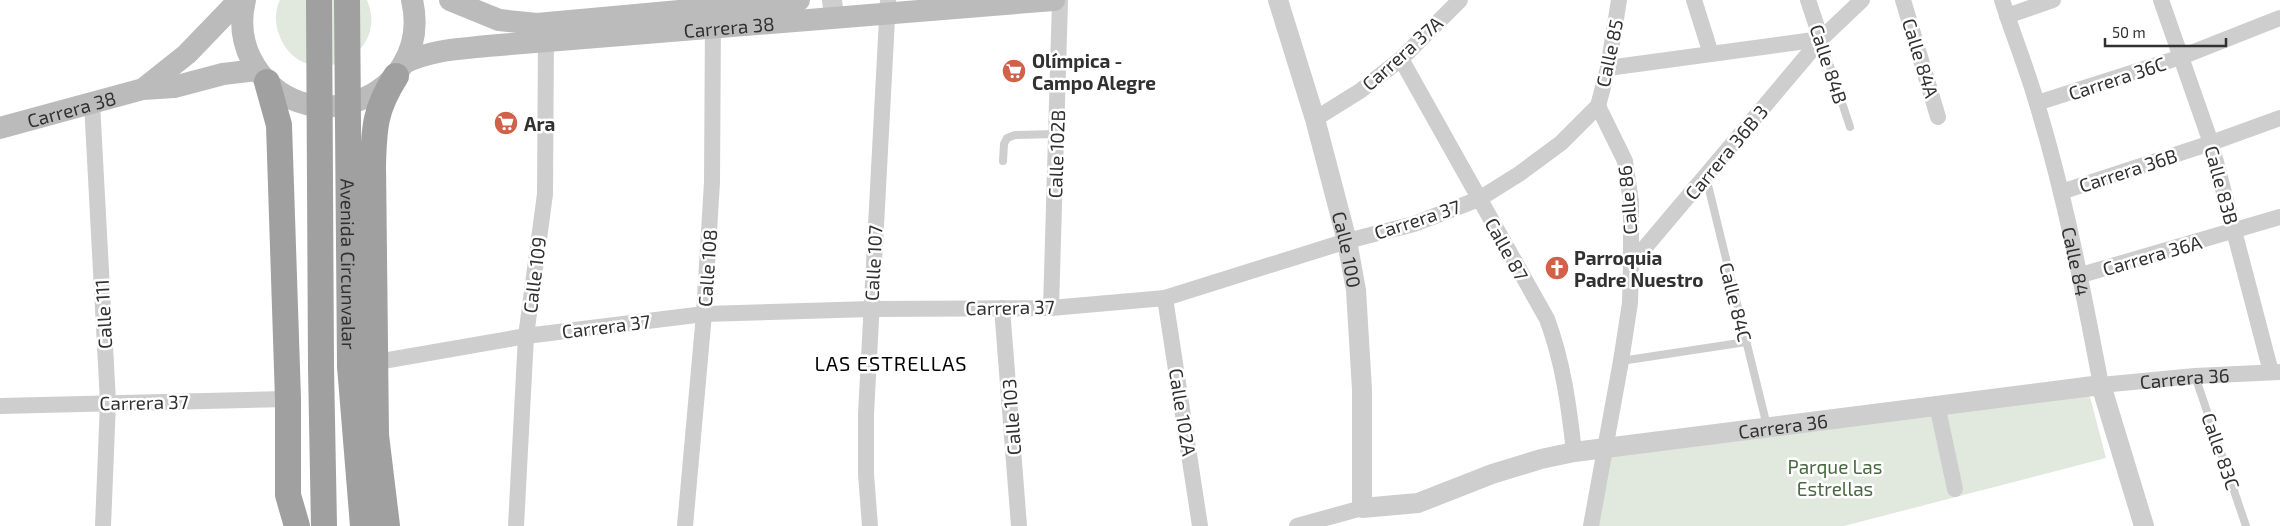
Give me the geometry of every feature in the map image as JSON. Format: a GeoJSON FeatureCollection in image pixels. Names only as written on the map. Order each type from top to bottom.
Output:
{"type":"FeatureCollection","features":[{"type":"Feature","properties":{"kind":"highway","name":"Avenida Circunvalar"},"geometry":{"type":"LineString","coordinates":[[319,0],[324,526]]}},
{"type":"Feature","properties":{"kind":"highway","name":"Avenida Circunvalar"},"geometry":{"type":"LineString","coordinates":[[347,0],[350,366],[363,526]]}},
{"type":"Feature","properties":{"kind":"highway"},"geometry":{"type":"LineString","coordinates":[[386,526],[376,435],[374,136],[382,98],[400,70]]}},
{"type":"Feature","properties":{"kind":"highway"},"geometry":{"type":"LineString","coordinates":[[262,76],[279,125],[288,399],[288,495],[292,515],[297,526]]}},
{"type":"Feature","properties":{"kind":"highway"},"geometry":{"type":"LineString","coordinates":[[360,492],[376,435]]}},
{"type":"Feature","properties":{"kind":"main road","name":"Carrera 38"},"geometry":{"type":"LineString","coordinates":[[143,89],[187,54],[238,0]]}},
{"type":"Feature","properties":{"kind":"main road"},"geometry":{"type":"LineString","coordinates":[[245,0],[242,10],[242,31],[247,51],[262,76],[286,96],[308,105],[332,107],[356,103],[378,92],[400,70],[414,40],[416,14],[412,0]]}},
{"type":"Feature","properties":{"kind":"main road","name":"Carrera 38"},"geometry":{"type":"LineString","coordinates":[[450,0],[499,20],[546,33]]}},
{"type":"Feature","properties":{"kind":"main road","name":"Carrera 38"},"geometry":{"type":"LineString","coordinates":[[792,7],[799,0]]}},
{"type":"Feature","properties":{"kind":"main road","name":"Carrera 38"},"geometry":{"type":"LineString","coordinates":[[400,70],[422,54],[434,51],[546,33],[714,12],[792,7],[833,8],[1054,0]]}},
{"type":"Feature","properties":{"kind":"main road","name":"Carrera 38"},"geometry":{"type":"LineString","coordinates":[[0,128],[143,89],[174,87],[223,74],[262,76]]}},
{"type":"Feature","properties":{"kind":"street","name":"Calle 102B"},"geometry":{"type":"LineString","coordinates":[[1051,308],[1060,0]]}},
{"type":"Feature","properties":{"kind":"street","name":"Calle 100"},"geometry":{"type":"LineString","coordinates":[[1278,0],[1315,119],[1347,241],[1356,290],[1362,390],[1362,508]]}},
{"type":"Feature","properties":{"kind":"street","name":"Carrera 37A"},"geometry":{"type":"LineString","coordinates":[[1315,119],[1360,91],[1401,59],[1460,0]]}},
{"type":"Feature","properties":{"kind":"street","name":"Calle 85"},"geometry":{"type":"LineString","coordinates":[[1598,106],[1608,68],[1620,0]]}},
{"type":"Feature","properties":{"kind":"street"},"geometry":{"type":"LineString","coordinates":[[1694,0],[1711,54]]}},
{"type":"Feature","properties":{"kind":"street","name":"Calle 84B"},"geometry":{"type":"LineString","coordinates":[[1808,0],[1821,39]]}},
{"type":"Feature","properties":{"kind":"street"},"geometry":{"type":"LineString","coordinates":[[1608,68],[1821,39],[1862,0]]}},
{"type":"Feature","properties":{"kind":"street","name":"Calle 84A"},"geometry":{"type":"LineString","coordinates":[[1903,0],[1938,117]]}},
{"type":"Feature","properties":{"kind":"street","name":"Calle 84"},"geometry":{"type":"LineString","coordinates":[[2002,0],[2037,103],[2061,192],[2080,275],[2100,385],[2144,526]]}},
{"type":"Feature","properties":{"kind":"street"},"geometry":{"type":"LineString","coordinates":[[2007,16],[2053,0]]}},
{"type":"Feature","properties":{"kind":"street","name":"Calle 83B"},"geometry":{"type":"LineString","coordinates":[[2161,0],[2211,143],[2234,232],[2276,372]]}},
{"type":"Feature","properties":{"kind":"street","name":"Calle 107"},"geometry":{"type":"LineString","coordinates":[[870,526],[866,474],[866,414],[888,6]]}},
{"type":"Feature","properties":{"kind":"street","name":"Calle 108"},"geometry":{"type":"LineString","coordinates":[[685,526],[704,314],[712,182],[714,12]]}},
{"type":"Feature","properties":{"kind":"street","name":"Carrera 36C"},"geometry":{"type":"LineString","coordinates":[[2037,103],[2181,57],[2280,18]]}},
{"type":"Feature","properties":{"kind":"street","name":"Calle 109"},"geometry":{"type":"LineString","coordinates":[[516,526],[526,336],[545,194],[546,33]]}},
{"type":"Feature","properties":{"kind":"street","name":"Carrera 36B 3"},"geometry":{"type":"LineString","coordinates":[[1631,264],[1821,39]]}},
{"type":"Feature","properties":{"kind":"street","name":"Calle 87"},"geometry":{"type":"LineString","coordinates":[[1401,59],[1550,326],[1558,348],[1569,401],[1574,452]]}},
{"type":"Feature","properties":{"kind":"street","name":"Calle 111"},"geometry":{"type":"LineString","coordinates":[[92,103],[108,402],[103,526]]}},
{"type":"Feature","properties":{"kind":"street","name":"Carrera 37"},"geometry":{"type":"LineString","coordinates":[[377,362],[526,336],[704,314],[871,309],[1051,308],[1165,298],[1347,241],[1414,224],[1479,199],[1519,174],[1561,143],[1598,106]]}},
{"type":"Feature","properties":{"kind":"street","name":"Calle 86"},"geometry":{"type":"LineString","coordinates":[[1598,106],[1625,161],[1631,202],[1630,303],[1622,361],[1605,448]]}},
{"type":"Feature","properties":{"kind":"street","name":"Carrera 36B"},"geometry":{"type":"LineString","coordinates":[[2061,192],[2211,143],[2280,118]]}},
{"type":"Feature","properties":{"kind":"street","name":"Carrera 36A"},"geometry":{"type":"LineString","coordinates":[[2080,275],[2234,232],[2280,217]]}},
{"type":"Feature","properties":{"kind":"street","name":"Calle 102A"},"geometry":{"type":"LineString","coordinates":[[1165,298],[1200,526]]}},
{"type":"Feature","properties":{"kind":"street","name":"Calle 103"},"geometry":{"type":"LineString","coordinates":[[1002,308],[1019,526]]}},
{"type":"Feature","properties":{"kind":"street","name":"Carrera 36"},"geometry":{"type":"LineString","coordinates":[[1296,526],[1342,520],[1362,508],[1418,503],[1492,474],[1541,459],[1574,452],[2100,385],[2195,376],[2276,372]]}},
{"type":"Feature","properties":{"kind":"street","name":"Carrera 37"},"geometry":{"type":"LineString","coordinates":[[0,406],[288,399]]}},
{"type":"Feature","properties":{"kind":"street"},"geometry":{"type":"LineString","coordinates":[[1937,405],[1956,493]]}},
{"type":"Feature","properties":{"kind":"street"},"geometry":{"type":"LineString","coordinates":[[1591,526],[1605,448]]}},
{"type":"Feature","properties":{"kind":"lane","name":"Calle 84B"},"geometry":{"type":"LineString","coordinates":[[1821,39],[1850,128]]}},
{"type":"Feature","properties":{"kind":"lane"},"geometry":{"type":"LineString","coordinates":[[1003,161],[1004,144],[1008,138],[1015,135],[1056,134]]}},
{"type":"Feature","properties":{"kind":"lane","name":"Calle 84C"},"geometry":{"type":"LineString","coordinates":[[1706,176],[1767,428]]}},
{"type":"Feature","properties":{"kind":"lane"},"geometry":{"type":"LineString","coordinates":[[1622,361],[1746,342]]}},
{"type":"Feature","properties":{"kind":"lane","name":"Calle 83C"},"geometry":{"type":"LineString","coordinates":[[2195,376],[2246,526]]}},
{"type":"Feature","properties":{"kind":"green space"},"geometry":{"type":"Polygon","coordinates":[[[280,0],[367,0],[371,21],[367,39],[357,53],[342,62],[324,66],[307,64],[291,54],[280,37],[276,18],[280,0]]]}},
{"type":"Feature","properties":{"kind":"green space","name":"Parque Las Estrellas"},"geometry":{"type":"Polygon","coordinates":[[[2089,393],[2106,458],[1844,526],[1597,526],[1610,456],[2089,393]]]}},
{"type":"Feature","properties":{"kind":"place","name":"Olímpica - Campo Alegre"},"geometry":{"type":"Point","coordinates":[1014,71]}},
{"type":"Feature","properties":{"kind":"place","name":"Ara"},"geometry":{"type":"Point","coordinates":[506,123]}},
{"type":"Feature","properties":{"kind":"place","name":"Parroquia Padre Nuestro"},"geometry":{"type":"Point","coordinates":[1557,268]}},
{"type":"Feature","properties":{"kind":"district","name":"LAS ESTRELLAS"},"geometry":{"type":"Point","coordinates":[891,363]}}]}
